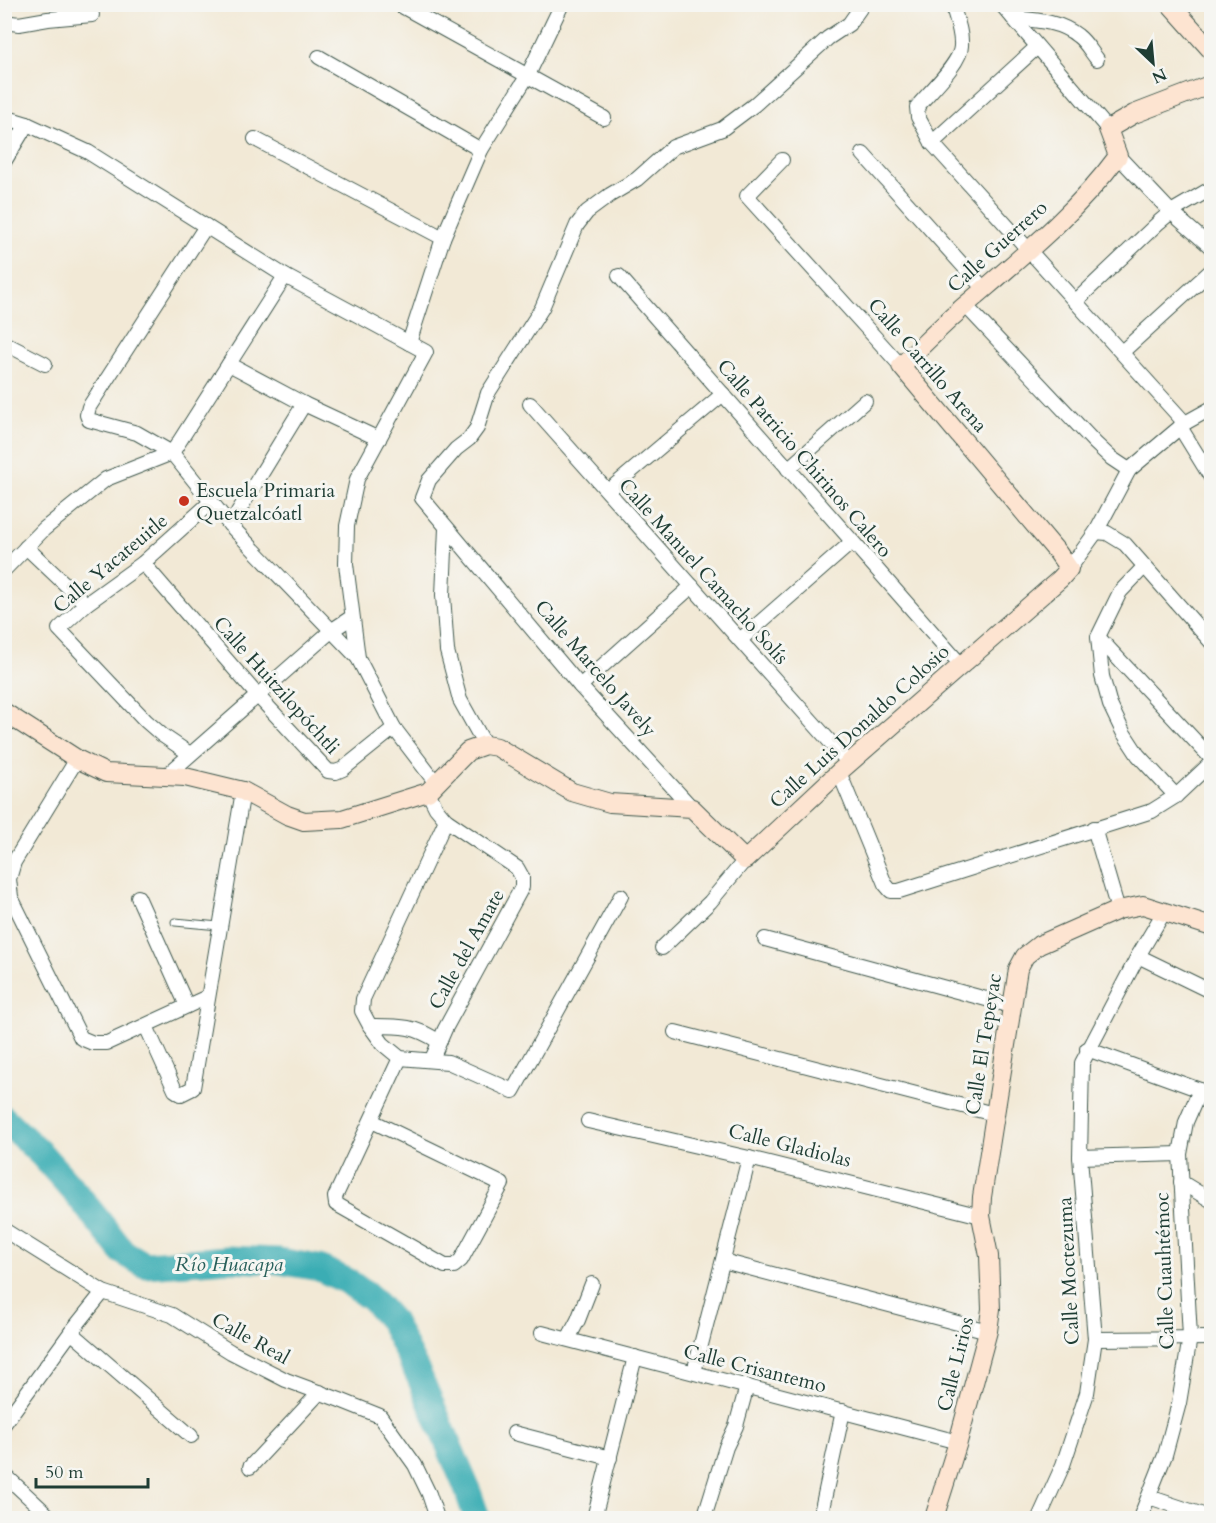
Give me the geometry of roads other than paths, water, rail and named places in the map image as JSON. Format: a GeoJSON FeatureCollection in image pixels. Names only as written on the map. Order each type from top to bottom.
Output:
{"type":"FeatureCollection","features":[{"type":"Feature","properties":{"kind":"street"},"geometry":{"type":"LineString","coordinates":[[399,4],[604,118]]}},
{"type":"Feature","properties":{"kind":"street"},"geometry":{"type":"LineString","coordinates":[[410,343],[443,238],[481,150],[528,75],[562,4]]}},
{"type":"Feature","properties":{"kind":"street","name":"Calle Marcelo Javely"},"geometry":{"type":"LineString","coordinates":[[745,860],[692,808],[580,686],[422,498],[429,480],[456,448],[470,439],[477,428],[488,393],[542,308],[577,225],[587,212],[637,179],[673,147],[722,129],[746,111],[828,38],[849,24],[863,4]]}},
{"type":"Feature","properties":{"kind":"street"},"geometry":{"type":"LineString","coordinates":[[952,4],[961,35],[962,49],[957,59],[917,107],[918,117],[932,143],[1122,352],[1182,425],[1212,479]]}},
{"type":"Feature","properties":{"kind":"street"},"geometry":{"type":"LineString","coordinates":[[1001,4],[1108,129],[1118,156],[1171,212],[1212,248]]}},
{"type":"Feature","properties":{"kind":"street"},"geometry":{"type":"LineString","coordinates":[[1170,4],[1212,51]]}},
{"type":"Feature","properties":{"kind":"street"},"geometry":{"type":"LineString","coordinates":[[4,22],[19,24],[92,15]]}},
{"type":"Feature","properties":{"kind":"street"},"geometry":{"type":"LineString","coordinates":[[1013,18],[1048,22],[1064,28],[1078,36],[1097,59]]}},
{"type":"Feature","properties":{"kind":"street"},"geometry":{"type":"LineString","coordinates":[[932,143],[1037,47]]}},
{"type":"Feature","properties":{"kind":"street"},"geometry":{"type":"LineString","coordinates":[[319,57],[481,150]]}},
{"type":"Feature","properties":{"kind":"street"},"geometry":{"type":"LineString","coordinates":[[1108,129],[1134,114],[1212,84]]}},
{"type":"Feature","properties":{"kind":"street"},"geometry":{"type":"LineString","coordinates":[[4,117],[27,124],[88,152],[285,276],[426,352],[357,479],[347,526],[346,564],[358,658]]}},
{"type":"Feature","properties":{"kind":"street"},"geometry":{"type":"LineString","coordinates":[[4,162],[27,124]]}},
{"type":"Feature","properties":{"kind":"street"},"geometry":{"type":"LineString","coordinates":[[255,139],[443,238]]}},
{"type":"Feature","properties":{"kind":"street"},"geometry":{"type":"LineString","coordinates":[[863,154],[984,289]]}},
{"type":"Feature","properties":{"kind":"street","name":"Calle Guerrero"},"geometry":{"type":"LineString","coordinates":[[901,366],[965,305],[1029,251],[1104,176],[1118,156]]}},
{"type":"Feature","properties":{"kind":"street","name":"Calle Carrillo Arena"},"geometry":{"type":"LineString","coordinates":[[782,160],[747,196],[901,366],[1069,569]]}},
{"type":"Feature","properties":{"kind":"street"},"geometry":{"type":"LineString","coordinates":[[1076,301],[1171,212],[1212,188]]}},
{"type":"Feature","properties":{"kind":"street"},"geometry":{"type":"LineString","coordinates":[[206,226],[89,407],[87,415],[89,420],[137,433],[172,453],[230,525],[358,658]]}},
{"type":"Feature","properties":{"kind":"street"},"geometry":{"type":"LineString","coordinates":[[1122,352],[1212,270]]}},
{"type":"Feature","properties":{"kind":"street"},"geometry":{"type":"LineString","coordinates":[[4,570],[44,529],[106,479],[172,453],[285,276]]}},
{"type":"Feature","properties":{"kind":"street","name":"Calle Patricio Chirinos Calero"},"geometry":{"type":"LineString","coordinates":[[619,276],[961,665]]}},
{"type":"Feature","properties":{"kind":"street"},"geometry":{"type":"LineString","coordinates":[[965,305],[1095,443],[1129,470]]}},
{"type":"Feature","properties":{"kind":"street"},"geometry":{"type":"LineString","coordinates":[[4,343],[45,364]]}},
{"type":"Feature","properties":{"kind":"street"},"geometry":{"type":"LineString","coordinates":[[229,364],[304,404],[379,439]]}},
{"type":"Feature","properties":{"kind":"street"},"geometry":{"type":"LineString","coordinates":[[608,491],[723,394]]}},
{"type":"Feature","properties":{"kind":"street"},"geometry":{"type":"LineString","coordinates":[[788,469],[865,401]]}},
{"type":"Feature","properties":{"kind":"street"},"geometry":{"type":"LineString","coordinates":[[230,525],[304,404]]}},
{"type":"Feature","properties":{"kind":"street","name":"Calle Manuel Camacho Solís"},"geometry":{"type":"LineString","coordinates":[[530,404],[740,640],[844,768],[885,884],[891,891],[899,891],[1094,828]]}},
{"type":"Feature","properties":{"kind":"street"},"geometry":{"type":"LineString","coordinates":[[1069,569],[1096,532],[1129,470],[1182,425],[1212,408]]}},
{"type":"Feature","properties":{"kind":"street","name":"Calle Yacateuitle"},"geometry":{"type":"LineString","coordinates":[[190,754],[146,721],[59,629],[86,604],[143,563],[211,502]]}},
{"type":"Feature","properties":{"kind":"street"},"geometry":{"type":"LineString","coordinates":[[446,528],[443,595],[447,651],[460,700],[485,745]]}},
{"type":"Feature","properties":{"kind":"street"},"geometry":{"type":"LineString","coordinates":[[1096,532],[1107,533],[1125,544],[1212,643]]}},
{"type":"Feature","properties":{"kind":"street"},"geometry":{"type":"LineString","coordinates":[[740,640],[852,542]]}},
{"type":"Feature","properties":{"kind":"street"},"geometry":{"type":"LineString","coordinates":[[26,547],[86,604]]}},
{"type":"Feature","properties":{"kind":"street","name":"Calle Huitzilopóchtli"},"geometry":{"type":"LineString","coordinates":[[143,563],[257,695],[328,771],[336,772],[343,769],[394,728]]}},
{"type":"Feature","properties":{"kind":"street"},"geometry":{"type":"LineString","coordinates":[[1144,567],[1120,592],[1098,637],[1102,676],[1110,705],[1123,732],[1138,755],[1176,796]]}},
{"type":"Feature","properties":{"kind":"street","name":"Calle Luis Donaldo Colosio"},"geometry":{"type":"LineString","coordinates":[[662,948],[710,902],[745,860],[844,768],[1069,569]]}},
{"type":"Feature","properties":{"kind":"street"},"geometry":{"type":"LineString","coordinates":[[580,686],[692,586]]}},
{"type":"Feature","properties":{"kind":"street"},"geometry":{"type":"LineString","coordinates":[[166,776],[331,631],[352,617]]}},
{"type":"Feature","properties":{"kind":"street"},"geometry":{"type":"LineString","coordinates":[[1098,637],[1212,760],[1176,796],[1152,811],[1094,828],[1118,910]]}},
{"type":"Feature","properties":{"kind":"street","name":"Calle del Amate"},"geometry":{"type":"LineString","coordinates":[[358,658],[394,728],[432,788],[436,808],[446,820],[516,868],[522,877],[522,887],[444,1029],[432,1059]]}},
{"type":"Feature","properties":{"kind":"street"},"geometry":{"type":"LineString","coordinates":[[4,712],[77,759],[106,772],[185,777],[243,791],[287,815],[304,820],[342,819],[432,788],[468,751],[485,745],[496,747],[572,792],[610,803],[692,808]]}},
{"type":"Feature","properties":{"kind":"street"},"geometry":{"type":"LineString","coordinates":[[77,759],[14,862],[9,879],[11,897],[81,1038],[93,1043],[107,1043],[207,997]]}},
{"type":"Feature","properties":{"kind":"street"},"geometry":{"type":"LineString","coordinates":[[146,1026],[175,1090],[181,1094],[193,1088],[243,791]]}},
{"type":"Feature","properties":{"kind":"street"},"geometry":{"type":"LineString","coordinates":[[446,820],[363,999],[362,1011],[370,1026],[383,1044],[400,1058],[448,1062],[513,1091],[621,896]]}},
{"type":"Feature","properties":{"kind":"street"},"geometry":{"type":"LineString","coordinates":[[138,897],[187,1006]]}},
{"type":"Feature","properties":{"kind":"street","name":"Calle El Tepeyac"},"geometry":{"type":"LineString","coordinates":[[981,1216],[994,1114],[1018,969],[1025,956],[1039,945],[1118,910],[1143,905],[1212,927]]}},
{"type":"Feature","properties":{"kind":"street","name":"Calle Moctezuma"},"geometry":{"type":"LineString","coordinates":[[1039,1518],[1063,1465],[1087,1393],[1095,1339],[1080,1157],[1082,1063],[1087,1049],[1164,912]]}},
{"type":"Feature","properties":{"kind":"street"},"geometry":{"type":"LineString","coordinates":[[765,939],[1012,1006]]}},
{"type":"Feature","properties":{"kind":"street"},"geometry":{"type":"LineString","coordinates":[[1138,956],[1212,992]]}},
{"type":"Feature","properties":{"kind":"street"},"geometry":{"type":"LineString","coordinates":[[370,1026],[412,1028],[425,1032],[439,1042]]}},
{"type":"Feature","properties":{"kind":"street"},"geometry":{"type":"LineString","coordinates":[[675,1032],[994,1114]]}},
{"type":"Feature","properties":{"kind":"street"},"geometry":{"type":"LineString","coordinates":[[1087,1049],[1206,1094]]}},
{"type":"Feature","properties":{"kind":"street"},"geometry":{"type":"LineString","coordinates":[[372,1121],[502,1184],[460,1260],[454,1266],[445,1266],[336,1204],[335,1197],[400,1058]]}},
{"type":"Feature","properties":{"kind":"street","name":"Calle Cuauhtémoc"},"geometry":{"type":"LineString","coordinates":[[1140,1518],[1165,1455],[1179,1403],[1190,1337],[1179,1154],[1186,1122],[1206,1094]]}},
{"type":"Feature","properties":{"kind":"street","name":"Calle Gladiolas"},"geometry":{"type":"LineString","coordinates":[[588,1121],[981,1216]]}},
{"type":"Feature","properties":{"kind":"street"},"geometry":{"type":"LineString","coordinates":[[1080,1157],[1179,1154]]}},
{"type":"Feature","properties":{"kind":"street"},"geometry":{"type":"LineString","coordinates":[[694,1372],[748,1158]]}},
{"type":"Feature","properties":{"kind":"street"},"geometry":{"type":"LineString","coordinates":[[1181,1182],[1212,1201]]}},
{"type":"Feature","properties":{"kind":"street","name":"Calle Lirios"},"geometry":{"type":"LineString","coordinates":[[934,1518],[958,1442],[988,1331],[991,1309],[989,1256],[981,1216]]}},
{"type":"Feature","properties":{"kind":"street","name":"Calle Real"},"geometry":{"type":"LineString","coordinates":[[4,1230],[103,1292],[172,1315],[231,1352],[286,1380],[380,1416],[415,1465],[429,1494],[437,1518]]}},
{"type":"Feature","properties":{"kind":"street"},"geometry":{"type":"LineString","coordinates":[[723,1261],[988,1331]]}},
{"type":"Feature","properties":{"kind":"street"},"geometry":{"type":"LineString","coordinates":[[567,1339],[578,1320],[592,1284]]}},
{"type":"Feature","properties":{"kind":"street"},"geometry":{"type":"LineString","coordinates":[[4,1424],[70,1332],[103,1292]]}},
{"type":"Feature","properties":{"kind":"street"},"geometry":{"type":"LineString","coordinates":[[70,1332],[191,1436]]}},
{"type":"Feature","properties":{"kind":"street","name":"Calle Crisantemo"},"geometry":{"type":"LineString","coordinates":[[542,1333],[958,1442]]}},
{"type":"Feature","properties":{"kind":"street"},"geometry":{"type":"LineString","coordinates":[[1095,1339],[1212,1338]]}},
{"type":"Feature","properties":{"kind":"street"},"geometry":{"type":"LineString","coordinates":[[594,1518],[635,1357]]}},
{"type":"Feature","properties":{"kind":"street"},"geometry":{"type":"LineString","coordinates":[[704,1518],[726,1447],[736,1426],[747,1386]]}},
{"type":"Feature","properties":{"kind":"street"},"geometry":{"type":"LineString","coordinates":[[250,1467],[320,1392]]}},
{"type":"Feature","properties":{"kind":"street"},"geometry":{"type":"LineString","coordinates":[[820,1518],[843,1411]]}},
{"type":"Feature","properties":{"kind":"street"},"geometry":{"type":"LineString","coordinates":[[514,1433],[610,1458]]}},
{"type":"Feature","properties":{"kind":"street"},"geometry":{"type":"LineString","coordinates":[[4,1474],[51,1518]]}},
{"type":"Feature","properties":{"kind":"street"},"geometry":{"type":"LineString","coordinates":[[1149,1497],[1212,1518]]}},
{"type":"Feature","properties":{"kind":"lane"},"geometry":{"type":"LineString","coordinates":[[175,922],[219,926]]}},
{"type":"Feature","properties":{"kind":"waterway","name":"Río Huacapa"},"geometry":{"type":"LineString","coordinates":[[4,1119],[42,1155],[123,1252],[145,1265],[228,1259],[279,1261],[319,1268],[347,1281],[372,1299],[391,1320],[420,1378],[466,1486],[477,1518]]}},
{"type":"Feature","properties":{"kind":"place","name":"Escuela Primaria Quetzalcóatl"},"geometry":{"type":"Point","coordinates":[184,501]}}]}
